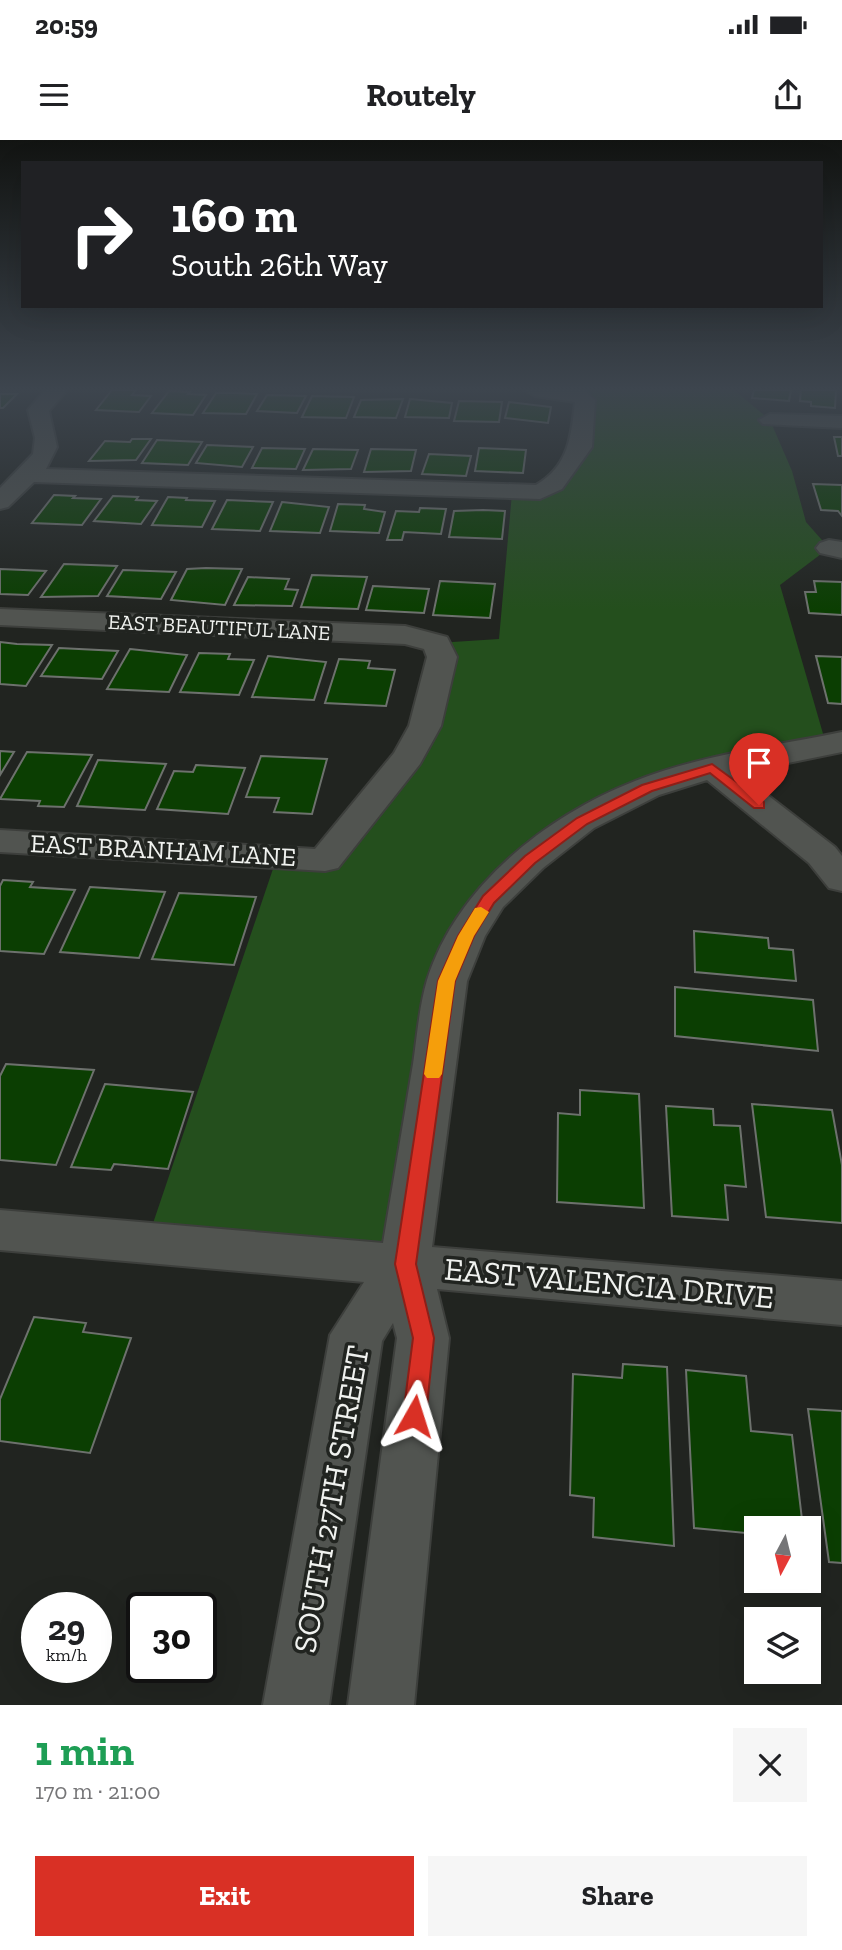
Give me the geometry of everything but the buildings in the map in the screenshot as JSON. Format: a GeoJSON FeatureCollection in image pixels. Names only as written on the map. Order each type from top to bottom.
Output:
{"type":"FeatureCollection","features":[{"type":"Feature","properties":{"kind":"street"},"geometry":{"type":"LineString","coordinates":[[0,502],[30,475],[37,463]]}},
{"type":"Feature","properties":{"kind":"street"},"geometry":{"type":"LineString","coordinates":[[30,475],[540,492],[554,484],[569,463]]}},
{"type":"Feature","properties":{"kind":"street","name":"EAST BEAUTIFUL LANE"},"geometry":{"type":"LineString","coordinates":[[0,617],[405,635],[437,643],[442,657],[425,726],[408,757],[325,860]]}},
{"type":"Feature","properties":{"kind":"street"},"geometry":{"type":"LineString","coordinates":[[712,768],[842,742]]}},
{"type":"Feature","properties":{"kind":"street"},"geometry":{"type":"LineString","coordinates":[[712,768],[822,855],[842,880]]}},
{"type":"Feature","properties":{"kind":"street","name":"SOUTH 27TH STREET"},"geometry":{"type":"LineString","coordinates":[[381,1705],[424,1338],[405,1264],[447,981],[466,936],[488,900],[530,860],[582,821],[647,788],[712,768]]}},
{"type":"Feature","properties":{"kind":"street","name":"EAST BRANHAM LANE"},"geometry":{"type":"LineString","coordinates":[[0,841],[325,860]]}},
{"type":"Feature","properties":{"kind":"street","name":"EAST VALENCIA DRIVE"},"geometry":{"type":"LineString","coordinates":[[0,1230],[842,1303]]}},
{"type":"Feature","properties":{"kind":"street","name":"SOUTH 27TH STREET"},"geometry":{"type":"LineString","coordinates":[[296,1705],[356,1335],[405,1264]]}},
{"type":"Feature","properties":{"kind":"green space"},"geometry":{"type":"Polygon","coordinates":[[[567,463],[789,463],[806,522],[829,548],[780,585],[826,744],[712,768],[582,821],[466,936],[405,1264],[147,1241],[277,857],[325,860],[408,757],[437,643],[499,639],[512,493],[540,492],[567,463]]]}},
{"type":"Feature","properties":{"kind":"slow traffic"},"geometry":{"type":"LineString","coordinates":[[433,1074],[447,981],[466,936],[481,912]]}},
{"type":"Feature","properties":{"kind":"route"},"geometry":{"type":"LineString","coordinates":[[414,1416],[424,1338],[405,1264],[447,981],[466,936],[488,900],[530,860],[582,821],[647,788],[712,768],[759,805]]}}]}
